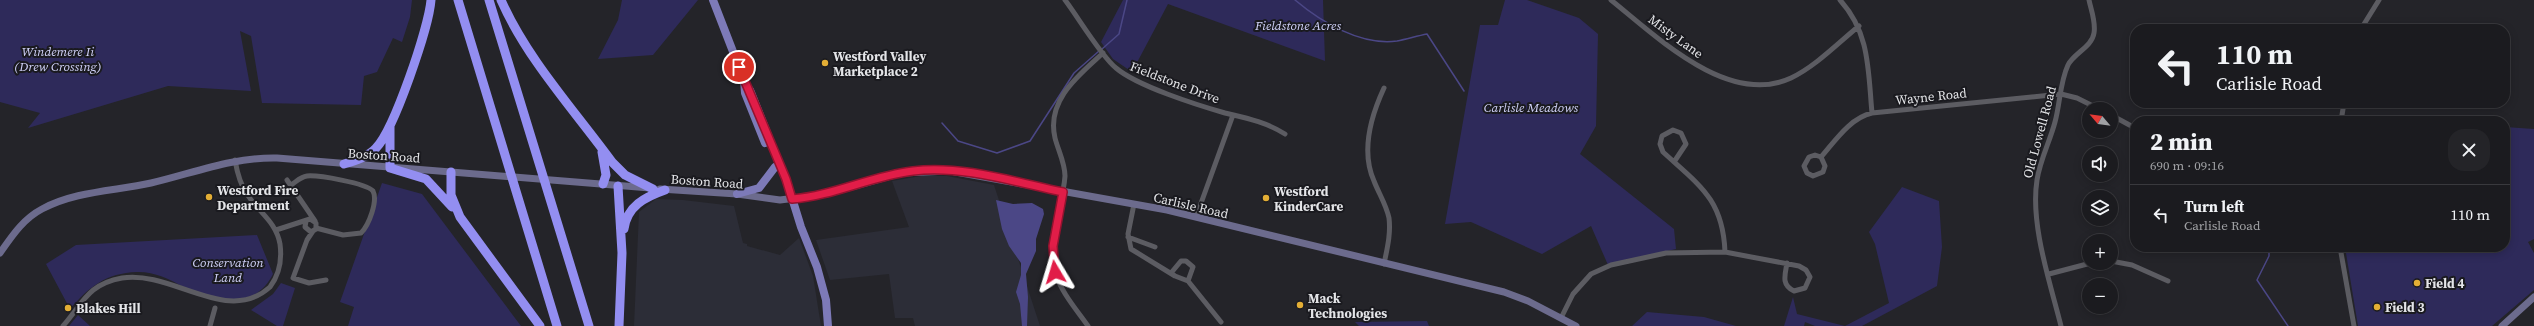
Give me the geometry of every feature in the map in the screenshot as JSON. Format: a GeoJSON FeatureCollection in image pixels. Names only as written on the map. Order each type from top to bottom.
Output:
{"type":"FeatureCollection","features":[{"type":"Feature","properties":{"kind":"highway"},"geometry":{"type":"LineString","coordinates":[[344,164],[364,157],[375,150],[390,126],[423,38],[431,0]]}},
{"type":"Feature","properties":{"kind":"highway"},"geometry":{"type":"LineString","coordinates":[[458,0],[557,326]]}},
{"type":"Feature","properties":{"kind":"highway"},"geometry":{"type":"LineString","coordinates":[[489,0],[589,326]]}},
{"type":"Feature","properties":{"kind":"highway"},"geometry":{"type":"LineString","coordinates":[[501,0],[515,29],[528,50],[600,146],[625,175],[653,189]]}},
{"type":"Feature","properties":{"kind":"highway"},"geometry":{"type":"LineString","coordinates":[[390,126],[390,168],[426,179],[442,193],[540,326]]}},
{"type":"Feature","properties":{"kind":"highway"},"geometry":{"type":"LineString","coordinates":[[600,146],[605,167],[603,184]]}},
{"type":"Feature","properties":{"kind":"highway"},"geometry":{"type":"LineString","coordinates":[[451,172],[451,195],[458,214]]}},
{"type":"Feature","properties":{"kind":"highway"},"geometry":{"type":"LineString","coordinates":[[618,186],[622,245]]}},
{"type":"Feature","properties":{"kind":"highway"},"geometry":{"type":"LineString","coordinates":[[619,326],[624,226],[632,210],[644,199],[665,190]]}},
{"type":"Feature","properties":{"kind":"main road"},"geometry":{"type":"LineString","coordinates":[[714,0],[746,86],[750,90],[788,185],[821,279],[828,326]]}},
{"type":"Feature","properties":{"kind":"main road"},"geometry":{"type":"LineString","coordinates":[[746,86],[745,93],[783,187],[792,199]]}},
{"type":"Feature","properties":{"kind":"main road","name":"Boston Road"},"geometry":{"type":"LineString","coordinates":[[0,253],[20,226],[31,216],[59,202],[77,196],[153,182],[235,160],[270,158],[665,190],[737,194],[780,200],[792,199]]}},
{"type":"Feature","properties":{"kind":"main road"},"geometry":{"type":"LineString","coordinates":[[737,194],[759,188],[775,167]]}},
{"type":"Feature","properties":{"kind":"main road","name":"Carlisle Road"},"geometry":{"type":"LineString","coordinates":[[792,199],[827,194],[902,173],[930,170],[981,176],[1134,204],[1504,292],[1528,301],[1576,326]]}},
{"type":"Feature","properties":{"kind":"main road"},"geometry":{"type":"LineString","coordinates":[[2502,326],[2534,297]]}},
{"type":"Feature","properties":{"kind":"street","name":"Fieldstone Drive"},"geometry":{"type":"LineString","coordinates":[[1065,0],[1114,68],[1140,83],[1233,115],[1262,122],[1285,134]]}},
{"type":"Feature","properties":{"kind":"street","name":"Misty Lane"},"geometry":{"type":"LineString","coordinates":[[1611,0],[1690,62],[1723,77],[1753,84],[1778,82],[1796,75],[1859,26]]}},
{"type":"Feature","properties":{"kind":"street"},"geometry":{"type":"LineString","coordinates":[[1840,0],[1859,26],[1866,50],[1872,113]]}},
{"type":"Feature","properties":{"kind":"street","name":"Old Lowell Road"},"geometry":{"type":"LineString","coordinates":[[2061,326],[2038,222],[2036,191],[2040,166],[2055,124],[2067,66],[2072,58],[2090,41],[2094,35],[2094,21],[2088,0]]}},
{"type":"Feature","properties":{"kind":"street"},"geometry":{"type":"LineString","coordinates":[[2364,24],[2379,0]]}},
{"type":"Feature","properties":{"kind":"street"},"geometry":{"type":"LineString","coordinates":[[1088,326],[1063,290],[1053,266],[1053,246],[1065,174],[1055,137],[1054,115],[1071,82],[1103,53]]}},
{"type":"Feature","properties":{"kind":"street"},"geometry":{"type":"LineString","coordinates":[[1384,88],[1374,110],[1368,150],[1372,174],[1383,198],[1388,217],[1389,236],[1384,264]]}},
{"type":"Feature","properties":{"kind":"street"},"geometry":{"type":"LineString","coordinates":[[2061,94],[2077,98],[2085,102]]}},
{"type":"Feature","properties":{"kind":"street","name":"Wayne Road"},"geometry":{"type":"LineString","coordinates":[[1821,157],[1852,123],[1862,116],[1872,113],[2061,94]]}},
{"type":"Feature","properties":{"kind":"street"},"geometry":{"type":"LineString","coordinates":[[1196,218],[1233,115]]}},
{"type":"Feature","properties":{"kind":"street"},"geometry":{"type":"LineString","coordinates":[[2118,118],[2130,125]]}},
{"type":"Feature","properties":{"kind":"street"},"geometry":{"type":"LineString","coordinates":[[1674,162],[1686,144],[1682,133],[1673,130],[1662,136],[1660,144],[1664,152],[1674,162],[1705,192],[1718,210],[1724,231],[1725,252]]}},
{"type":"Feature","properties":{"kind":"street","name":"Wayne Road"},"geometry":{"type":"LineString","coordinates":[[1812,156],[1821,157],[1825,166],[1823,172],[1817,176],[1810,175],[1804,166],[1806,159],[1812,156]]}},
{"type":"Feature","properties":{"kind":"street"},"geometry":{"type":"LineString","coordinates":[[235,160],[243,188],[276,230],[281,257],[274,279],[260,297],[249,304],[236,308]]}},
{"type":"Feature","properties":{"kind":"street"},"geometry":{"type":"LineString","coordinates":[[291,186],[301,178],[310,176],[364,185],[373,191],[375,200],[365,228],[361,233],[343,235],[291,226]]}},
{"type":"Feature","properties":{"kind":"street"},"geometry":{"type":"LineString","coordinates":[[287,180],[315,221],[315,229],[307,240],[293,278],[309,283],[326,280]]}},
{"type":"Feature","properties":{"kind":"street"},"geometry":{"type":"LineString","coordinates":[[1134,204],[1128,238],[1129,245],[1133,251],[1188,281],[1221,322]]}},
{"type":"Feature","properties":{"kind":"street"},"geometry":{"type":"LineString","coordinates":[[306,207],[307,240]]}},
{"type":"Feature","properties":{"kind":"street"},"geometry":{"type":"LineString","coordinates":[[276,230],[307,220],[315,221]]}},
{"type":"Feature","properties":{"kind":"street"},"geometry":{"type":"LineString","coordinates":[[1128,238],[1155,247]]}},
{"type":"Feature","properties":{"kind":"street"},"geometry":{"type":"LineString","coordinates":[[1561,318],[1579,285],[1591,274],[1603,268],[1671,252],[1725,252],[1787,263],[1806,270],[1809,281],[1805,288],[1794,291],[1786,286],[1784,278],[1787,263]]}},
{"type":"Feature","properties":{"kind":"street"},"geometry":{"type":"LineString","coordinates":[[2341,252],[2354,326]]}},
{"type":"Feature","properties":{"kind":"street"},"geometry":{"type":"LineString","coordinates":[[1171,273],[1181,261],[1186,261],[1192,267],[1188,281]]}},
{"type":"Feature","properties":{"kind":"street"},"geometry":{"type":"LineString","coordinates":[[2118,262],[2132,265],[2168,281]]}},
{"type":"Feature","properties":{"kind":"street"},"geometry":{"type":"LineString","coordinates":[[2049,274],[2082,265]]}},
{"type":"Feature","properties":{"kind":"street"},"geometry":{"type":"LineString","coordinates":[[63,326],[88,294],[104,284],[123,278],[151,280],[202,302]]}},
{"type":"Feature","properties":{"kind":"street"},"geometry":{"type":"LineString","coordinates":[[208,305],[221,309]]}},
{"type":"Feature","properties":{"kind":"street"},"geometry":{"type":"LineString","coordinates":[[210,326],[215,308]]}},
{"type":"Feature","properties":{"kind":"shaded area"},"geometry":{"type":"Polygon","coordinates":[[[921,176],[947,176],[994,185],[1040,326],[915,326],[913,318],[895,318],[889,274],[830,280],[816,240],[909,227],[892,181],[921,176]]]}},
{"type":"Feature","properties":{"kind":"shaded area"},"geometry":{"type":"Polygon","coordinates":[[[656,199],[683,200],[734,206],[743,243],[747,244],[747,246],[780,255],[799,238],[813,276],[821,326],[634,326],[639,212],[656,199]]]}},
{"type":"Feature","properties":{"kind":"shaded area"},"geometry":{"type":"Polygon","coordinates":[[[996,200],[1013,204],[1032,203],[1043,209],[1044,214],[1036,239],[1036,251],[1026,274],[1028,297],[1027,326],[1022,326],[1020,304],[1016,292],[1021,275],[1021,263],[1009,246],[1002,229],[996,200]]]}},
{"type":"Feature","properties":{"kind":"green space","name":"Windemere Ii (Drew Crossing)"},"geometry":{"type":"Polygon","coordinates":[[[0,0],[412,0],[410,17],[402,42],[393,38],[377,72],[364,76],[361,105],[262,103],[251,36],[240,31],[251,91],[168,86],[28,128],[40,113],[0,102],[0,0]]]}},
{"type":"Feature","properties":{"kind":"green space"},"geometry":{"type":"Polygon","coordinates":[[[622,0],[698,0],[653,55],[598,59],[618,20],[622,0]]]}},
{"type":"Feature","properties":{"kind":"green space","name":"Fieldstone Acres"},"geometry":{"type":"Polygon","coordinates":[[[1123,0],[1323,0],[1325,61],[1168,4],[1132,72],[1113,59],[1101,42],[1123,0]]]}},
{"type":"Feature","properties":{"kind":"green space","name":"Carlisle Meadows"},"geometry":{"type":"Polygon","coordinates":[[[1505,0],[1527,0],[1579,18],[1598,34],[1596,126],[1580,154],[1674,229],[1676,249],[1608,265],[1591,226],[1542,254],[1471,222],[1445,224],[1480,25],[1498,25],[1505,0]]]}},
{"type":"Feature","properties":{"kind":"green space"},"geometry":{"type":"Polygon","coordinates":[[[2510,127],[2534,129],[2534,239],[2528,242],[2534,253],[2534,290],[2492,326],[2358,326],[2346,252],[2510,252],[2510,127]]]}},
{"type":"Feature","properties":{"kind":"green space"},"geometry":{"type":"Polygon","coordinates":[[[382,183],[422,194],[521,326],[348,326],[354,307],[340,302],[382,183]]]}},
{"type":"Feature","properties":{"kind":"green space"},"geometry":{"type":"Polygon","coordinates":[[[1902,187],[1939,201],[1942,247],[1937,286],[1862,326],[1845,326],[1889,303],[1875,244],[1869,232],[1902,187]]]}},
{"type":"Feature","properties":{"kind":"green space","name":"Conservation Land"},"geometry":{"type":"Polygon","coordinates":[[[257,235],[273,274],[265,286],[254,295],[229,302],[202,296],[151,273],[137,272],[107,278],[91,288],[70,309],[46,264],[76,245],[257,235]]]}},
{"type":"Feature","properties":{"kind":"green space"},"geometry":{"type":"Polygon","coordinates":[[[281,283],[295,288],[283,326],[277,326],[251,310],[273,294],[281,283]]]}},
{"type":"Feature","properties":{"kind":"green space"},"geometry":{"type":"Polygon","coordinates":[[[1793,297],[1797,314],[1845,326],[1815,326],[1805,322],[1804,326],[1784,326],[1793,297]]]}},
{"type":"Feature","properties":{"kind":"green space"},"geometry":{"type":"Polygon","coordinates":[[[1647,312],[1704,317],[1736,326],[1632,326],[1647,312]]]}},
{"type":"Feature","properties":{"kind":"green space"},"geometry":{"type":"Polygon","coordinates":[[[78,315],[90,326],[69,326],[78,315]]]}},
{"type":"Feature","properties":{"kind":"green space"},"geometry":{"type":"Polygon","coordinates":[[[1427,321],[1429,326],[1359,326],[1355,322],[1427,321]]]}},
{"type":"Feature","properties":{"kind":"waterway"},"geometry":{"type":"LineString","coordinates":[[1102,49],[1119,34],[1127,0]]}},
{"type":"Feature","properties":{"kind":"waterway"},"geometry":{"type":"LineString","coordinates":[[1295,0],[1329,24],[1342,31],[1370,40],[1383,42],[1397,41],[1427,34],[1464,91]]}},
{"type":"Feature","properties":{"kind":"waterway"},"geometry":{"type":"LineString","coordinates":[[942,123],[958,141],[997,153],[1030,141],[1074,73],[1099,51]]}},
{"type":"Feature","properties":{"kind":"waterway"},"geometry":{"type":"LineString","coordinates":[[2269,252],[2269,256],[2257,280],[2288,326]]}},
{"type":"Feature","properties":{"kind":"place","name":"Westford Valley Marketplace 2"},"geometry":{"type":"Point","coordinates":[825,63]}},
{"type":"Feature","properties":{"kind":"place","name":"Westford Fire Department"},"geometry":{"type":"Point","coordinates":[209,197]}},
{"type":"Feature","properties":{"kind":"place","name":"Westford KinderCare"},"geometry":{"type":"Point","coordinates":[1266,198]}},
{"type":"Feature","properties":{"kind":"place","name":"Field 4"},"geometry":{"type":"Point","coordinates":[2417,283]}},
{"type":"Feature","properties":{"kind":"place","name":"Mack Technologies"},"geometry":{"type":"Point","coordinates":[1300,305]}},
{"type":"Feature","properties":{"kind":"place","name":"Field 3"},"geometry":{"type":"Point","coordinates":[2377,307]}},
{"type":"Feature","properties":{"kind":"place","name":"Blakes Hill"},"geometry":{"type":"Point","coordinates":[68,308]}},
{"type":"Feature","properties":{"kind":"route"},"geometry":{"type":"LineString","coordinates":[[739,67],[746,86],[750,90],[786,179],[792,199],[827,194],[902,173],[930,170],[950,171],[981,176],[1063,192],[1052,252],[1055,272]]}}]}
